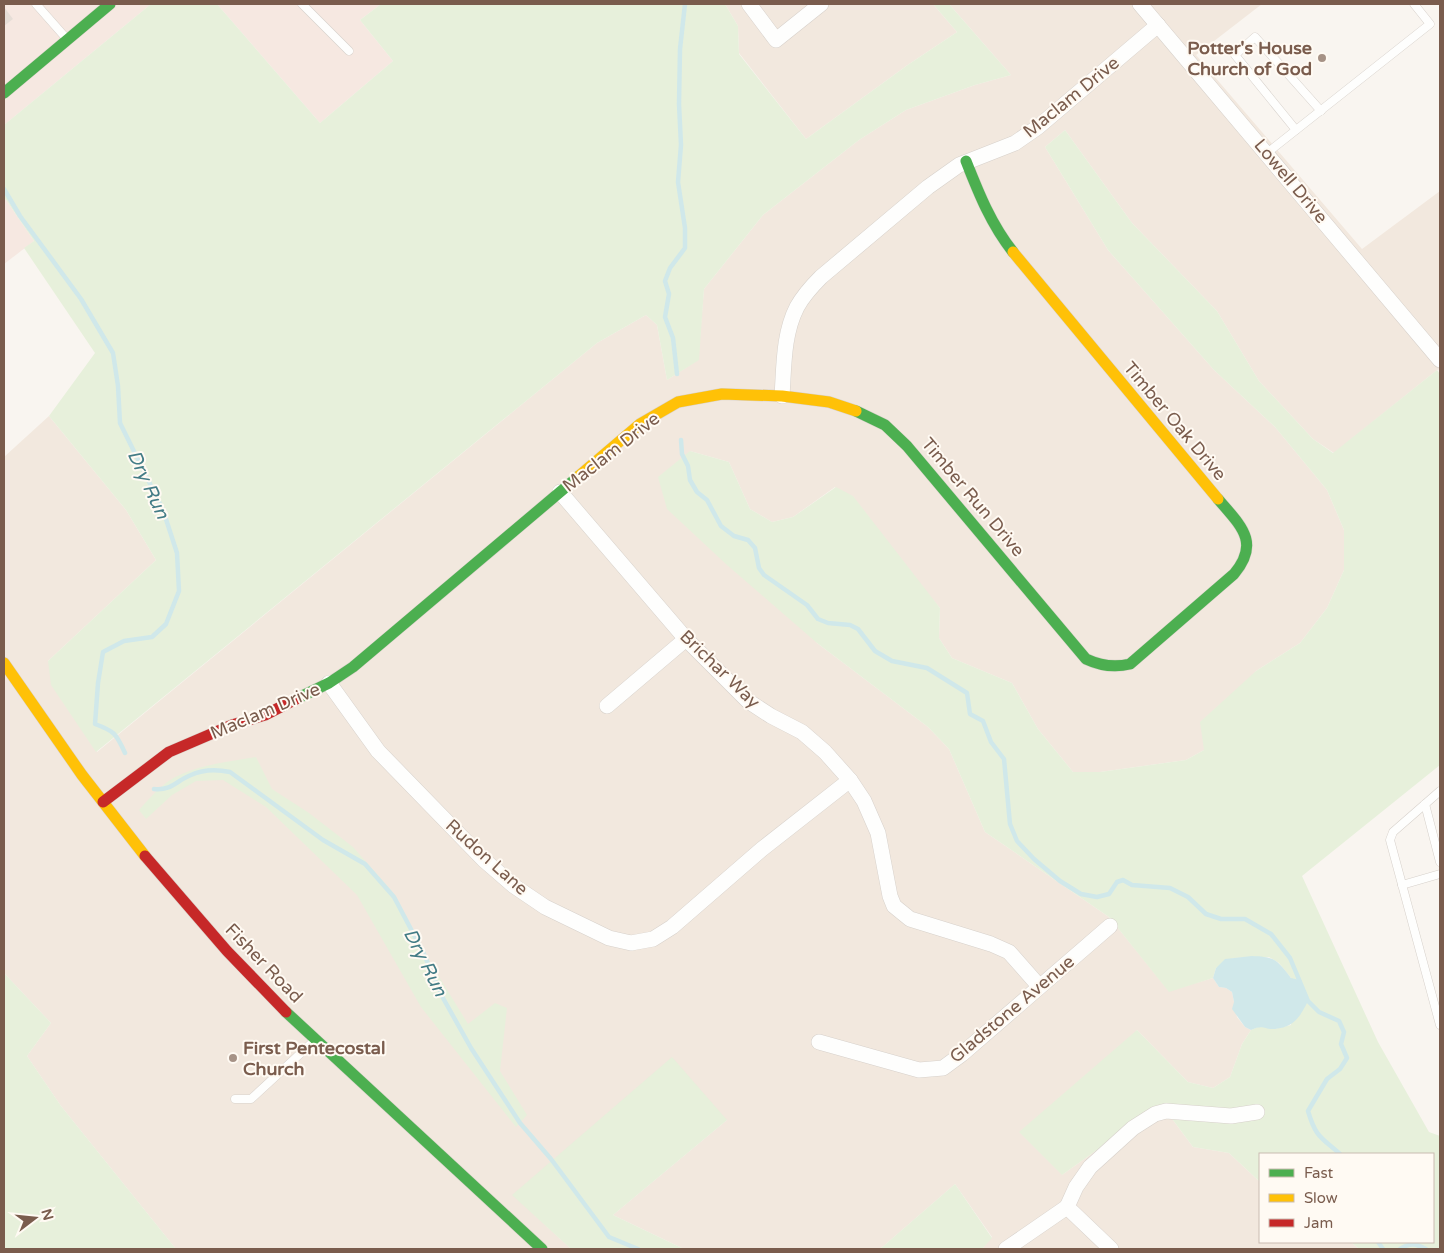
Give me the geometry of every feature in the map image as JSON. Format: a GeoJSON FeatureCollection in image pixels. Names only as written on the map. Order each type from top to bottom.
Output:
{"type":"FeatureCollection","features":[{"type":"Feature","properties":{"kind":"street"},"geometry":{"type":"LineString","coordinates":[[4,93],[110,4]]}},
{"type":"Feature","properties":{"kind":"street"},"geometry":{"type":"LineString","coordinates":[[749,4],[776,40],[821,4]]}},
{"type":"Feature","properties":{"kind":"street","name":"Lowell Drive"},"geometry":{"type":"LineString","coordinates":[[1140,4],[1440,360]]}},
{"type":"Feature","properties":{"kind":"street","name":"Maclam Drive"},"geometry":{"type":"LineString","coordinates":[[103,802],[169,752],[232,725],[265,715],[329,683],[353,667],[640,424],[678,402],[722,394],[782,396],[789,326],[796,308],[821,277],[928,187],[959,164],[1015,143],[1038,127],[1158,25]]}},
{"type":"Feature","properties":{"kind":"street","name":"Timber Oak Drive"},"geometry":{"type":"LineString","coordinates":[[966,162],[984,207],[998,233],[1237,522],[1247,541],[1248,548],[1244,563],[1234,574],[1130,664],[1120,667],[1107,667]]}},
{"type":"Feature","properties":{"kind":"street","name":"Timber Run Drive"},"geometry":{"type":"LineString","coordinates":[[782,396],[829,402],[858,412],[885,426],[927,468],[1086,659],[1097,665],[1107,667]]}},
{"type":"Feature","properties":{"kind":"street","name":"Brichar Way"},"geometry":{"type":"LineString","coordinates":[[560,492],[686,639],[748,701],[771,716],[802,732],[825,752],[850,780],[864,801],[878,833],[890,896],[894,906],[910,919],[991,944],[1009,952],[1040,986]]}},
{"type":"Feature","properties":{"kind":"street"},"geometry":{"type":"LineString","coordinates":[[607,706],[686,639]]}},
{"type":"Feature","properties":{"kind":"street","name":"Fisher Road"},"geometry":{"type":"LineString","coordinates":[[4,662],[68,758],[143,853],[228,952],[316,1040],[542,1249]]}},
{"type":"Feature","properties":{"kind":"street","name":"Rudon Lane"},"geometry":{"type":"LineString","coordinates":[[329,683],[378,751],[484,860],[514,886],[546,907],[609,938],[631,943],[653,939],[672,927],[762,849],[850,780]]}},
{"type":"Feature","properties":{"kind":"street","name":"Gladstone Avenue"},"geometry":{"type":"LineString","coordinates":[[819,1042],[919,1070],[943,1068],[962,1054],[1110,926]]}},
{"type":"Feature","properties":{"kind":"street"},"geometry":{"type":"LineString","coordinates":[[1006,1249],[1066,1207],[1076,1187],[1090,1167],[1133,1128],[1155,1114],[1166,1111],[1231,1116],[1257,1112]]}},
{"type":"Feature","properties":{"kind":"street"},"geometry":{"type":"LineString","coordinates":[[1066,1207],[1111,1249]]}},
{"type":"Feature","properties":{"kind":"lane"},"geometry":{"type":"LineString","coordinates":[[36,4],[67,40]]}},
{"type":"Feature","properties":{"kind":"lane"},"geometry":{"type":"LineString","coordinates":[[302,4],[349,51]]}},
{"type":"Feature","properties":{"kind":"lane"},"geometry":{"type":"LineString","coordinates":[[1267,153],[1430,24],[1414,4]]}},
{"type":"Feature","properties":{"kind":"lane"},"geometry":{"type":"LineString","coordinates":[[1296,130],[1235,55],[1256,36],[1320,111]]}},
{"type":"Feature","properties":{"kind":"lane"},"geometry":{"type":"LineString","coordinates":[[1440,791],[1392,832],[1390,840],[1440,1025]]}},
{"type":"Feature","properties":{"kind":"lane"},"geometry":{"type":"LineString","coordinates":[[1425,804],[1440,862]]}},
{"type":"Feature","properties":{"kind":"lane"},"geometry":{"type":"LineString","coordinates":[[1402,885],[1440,874]]}},
{"type":"Feature","properties":{"kind":"lane"},"geometry":{"type":"LineString","coordinates":[[235,1099],[251,1099],[316,1040]]}},
{"type":"Feature","properties":{"kind":"shaded area"},"geometry":{"type":"Polygon","coordinates":[[[4,4],[151,4],[4,125],[4,4]]]}},
{"type":"Feature","properties":{"kind":"shaded area"},"geometry":{"type":"Polygon","coordinates":[[[217,4],[381,4],[360,20],[393,61],[320,123],[217,4]]]}},
{"type":"Feature","properties":{"kind":"shaded area"},"geometry":{"type":"Polygon","coordinates":[[[725,4],[933,4],[957,32],[909,64],[806,139],[739,53],[738,26],[725,4]]]}},
{"type":"Feature","properties":{"kind":"shaded area"},"geometry":{"type":"Polygon","coordinates":[[[949,4],[1262,4],[1196,55],[1362,249],[1440,191],[1440,369],[1334,453],[1313,439],[1259,381],[1217,311],[1132,223],[1065,130],[1045,147],[1108,250],[1214,370],[1275,427],[1327,490],[1344,530],[1344,570],[1327,608],[1300,643],[1256,671],[1204,750],[1186,760],[1100,772],[1073,772],[1038,729],[1012,683],[952,658],[939,638],[940,608],[835,487],[793,517],[772,522],[750,509],[729,462],[690,451],[817,643],[928,727],[949,749],[985,832],[1109,917],[1169,991],[1213,978],[1219,987],[1226,988],[1232,992],[1237,1017],[1245,1027],[1251,1030],[1242,1044],[1230,1077],[1213,1088],[1188,1082],[1137,1030],[1062,1175],[1161,1104],[1193,1147],[1229,1153],[1259,1181],[1259,1243],[1352,1243],[1359,1249],[982,1249],[992,1237],[955,1184],[880,1249],[684,1249],[613,1215],[727,1120],[513,1195],[571,1249],[176,1249],[61,1106],[27,1056],[51,1023],[4,973],[4,457],[49,416],[126,510],[156,560],[48,661],[97,752],[597,343],[646,315],[657,325],[667,380],[698,360],[704,289],[763,215],[859,140],[906,110],[975,85],[1011,75],[949,4]]]}},
{"type":"Feature","properties":{"kind":"shaded area"},"geometry":{"type":"Polygon","coordinates":[[[4,197],[34,241],[4,264],[4,197]]]}},
{"type":"Feature","properties":{"kind":"green space"},"geometry":{"type":"Polygon","coordinates":[[[151,4],[217,4],[320,123],[393,61],[360,20],[381,4],[725,4],[738,26],[739,54],[806,139],[909,64],[957,32],[933,4],[949,4],[1011,75],[975,85],[906,110],[859,140],[763,215],[704,289],[699,360],[667,380],[657,325],[646,315],[597,343],[96,752],[51,685],[48,661],[156,560],[126,510],[49,416],[95,353],[24,248],[34,241],[4,197],[4,125],[151,4]]]}},
{"type":"Feature","properties":{"kind":"green space"},"geometry":{"type":"Polygon","coordinates":[[[1065,130],[1132,223],[1217,311],[1259,381],[1313,439],[1333,453],[1437,370],[1440,374],[1440,765],[1302,876],[1378,1042],[1429,1132],[1440,1136],[1440,1249],[1359,1249],[1352,1243],[1434,1243],[1434,1153],[1259,1153],[1259,1181],[1229,1153],[1193,1147],[1161,1104],[1062,1175],[1019,1132],[1137,1030],[1188,1082],[1213,1088],[1230,1077],[1242,1044],[1251,1030],[1260,1026],[1274,1029],[1291,1025],[1291,978],[1279,963],[1269,957],[1233,958],[1216,968],[1213,978],[1169,992],[1109,917],[985,832],[949,749],[928,727],[817,643],[727,565],[667,509],[658,477],[690,451],[729,462],[750,509],[772,522],[793,517],[836,487],[853,496],[940,608],[939,638],[952,658],[1012,683],[1038,729],[1073,772],[1100,772],[1186,760],[1204,750],[1200,722],[1256,671],[1300,643],[1327,608],[1344,570],[1344,530],[1327,490],[1275,427],[1214,370],[1108,250],[1045,147],[1065,130]]]}},
{"type":"Feature","properties":{"kind":"green space"},"geometry":{"type":"Polygon","coordinates":[[[256,757],[272,789],[309,813],[353,847],[391,890],[430,962],[468,1024],[495,1003],[507,1008],[500,1071],[527,1115],[516,1127],[421,1007],[357,895],[266,807],[223,780],[196,781],[172,795],[146,819],[139,810],[161,787],[181,774],[219,763],[256,757]]]}},
{"type":"Feature","properties":{"kind":"green space"},"geometry":{"type":"Polygon","coordinates":[[[4,973],[51,1023],[27,1056],[61,1106],[176,1249],[4,1249],[4,973]]]}},
{"type":"Feature","properties":{"kind":"green space"},"geometry":{"type":"Polygon","coordinates":[[[672,1057],[727,1120],[613,1215],[684,1249],[571,1249],[512,1195],[672,1057]]]}},
{"type":"Feature","properties":{"kind":"green space"},"geometry":{"type":"Polygon","coordinates":[[[955,1184],[992,1238],[982,1249],[880,1249],[955,1184]]]}},
{"type":"Feature","properties":{"kind":"water"},"geometry":{"type":"Polygon","coordinates":[[[1252,956],[1266,957],[1275,961],[1291,978],[1300,980],[1308,1001],[1296,1020],[1287,1026],[1275,1029],[1259,1027],[1251,1030],[1245,1027],[1232,1009],[1234,1002],[1232,992],[1226,988],[1219,987],[1213,978],[1216,968],[1225,959],[1252,956]]]}},
{"type":"Feature","properties":{"kind":"building"},"geometry":{"type":"Polygon","coordinates":[[[4,7],[13,19],[4,26],[4,7]]]}},
{"type":"Feature","properties":{"kind":"waterway"},"geometry":{"type":"LineString","coordinates":[[677,374],[673,338],[665,317],[669,294],[665,281],[670,268],[685,248],[685,228],[678,182],[681,145],[679,104],[680,49],[685,4]]}},
{"type":"Feature","properties":{"kind":"waterway","name":"Dry Run"},"geometry":{"type":"LineString","coordinates":[[4,189],[20,216],[81,299],[113,353],[118,386],[120,423],[163,510],[177,553],[179,591],[166,624],[152,637],[124,641],[103,652],[98,683],[95,724],[114,734],[125,753]]}},
{"type":"Feature","properties":{"kind":"waterway"},"geometry":{"type":"LineString","coordinates":[[681,440],[682,454],[688,466],[690,480],[697,492],[707,500],[721,526],[734,536],[748,540],[755,548],[759,568],[764,575],[807,605],[818,619],[828,623],[850,625],[858,629],[875,651],[892,661],[927,668],[967,693],[970,714],[983,721],[991,742],[1004,759],[1010,824],[1017,841],[1034,859],[1060,881],[1081,894],[1097,897],[1109,894],[1117,882],[1123,880],[1132,885],[1170,888],[1188,897],[1206,914],[1221,919],[1245,919],[1271,934],[1290,958],[1308,1001],[1319,1012],[1339,1021],[1344,1032],[1341,1044],[1347,1058],[1340,1069],[1327,1079],[1308,1111],[1317,1132],[1339,1153]]}},
{"type":"Feature","properties":{"kind":"waterway","name":"Dry Run"},"geometry":{"type":"LineString","coordinates":[[154,789],[169,787],[196,773],[215,770],[230,772],[323,840],[365,864],[394,897],[423,952],[443,998],[471,1048],[520,1123],[551,1159],[609,1237],[638,1249]]}},
{"type":"Feature","properties":{"kind":"waterway"},"geometry":{"type":"LineString","coordinates":[[1379,1243],[1383,1249]]}},
{"type":"Feature","properties":{"kind":"waterway"},"geometry":{"type":"LineString","coordinates":[[1400,1249],[1413,1244],[1426,1249]]}},
{"type":"Feature","properties":{"kind":"traffic: fast"},"geometry":{"type":"LineString","coordinates":[[4,93],[110,4]]}},
{"type":"Feature","properties":{"kind":"traffic: fast"},"geometry":{"type":"LineString","coordinates":[[966,161],[992,220],[1013,252]]}},
{"type":"Feature","properties":{"kind":"traffic: fast"},"geometry":{"type":"LineString","coordinates":[[856,411],[885,425],[907,446],[1086,659],[1102,665],[1118,666],[1130,664],[1234,574],[1242,563],[1247,543],[1244,534],[1234,517],[1218,499]]}},
{"type":"Feature","properties":{"kind":"traffic: fast"},"geometry":{"type":"LineString","coordinates":[[298,698],[329,683],[353,667],[579,476]]}},
{"type":"Feature","properties":{"kind":"traffic: fast"},"geometry":{"type":"LineString","coordinates":[[286,1012],[542,1249]]}},
{"type":"Feature","properties":{"kind":"traffic: slow"},"geometry":{"type":"LineString","coordinates":[[1013,252],[1218,499]]}},
{"type":"Feature","properties":{"kind":"traffic: slow"},"geometry":{"type":"LineString","coordinates":[[579,476],[640,424],[678,402],[722,394],[782,396],[829,402],[856,411]]}},
{"type":"Feature","properties":{"kind":"traffic: slow"},"geometry":{"type":"LineString","coordinates":[[4,663],[82,775],[145,856]]}},
{"type":"Feature","properties":{"kind":"traffic: jam"},"geometry":{"type":"LineString","coordinates":[[103,802],[169,752],[232,725],[265,715],[298,698]]}},
{"type":"Feature","properties":{"kind":"traffic: jam"},"geometry":{"type":"LineString","coordinates":[[145,856],[227,951],[286,1012]]}},
{"type":"Feature","properties":{"kind":"place","name":"Potter's House Church of God"},"geometry":{"type":"Point","coordinates":[1322,58]}},
{"type":"Feature","properties":{"kind":"place","name":"First Pentecostal Church"},"geometry":{"type":"Point","coordinates":[233,1058]}}]}
